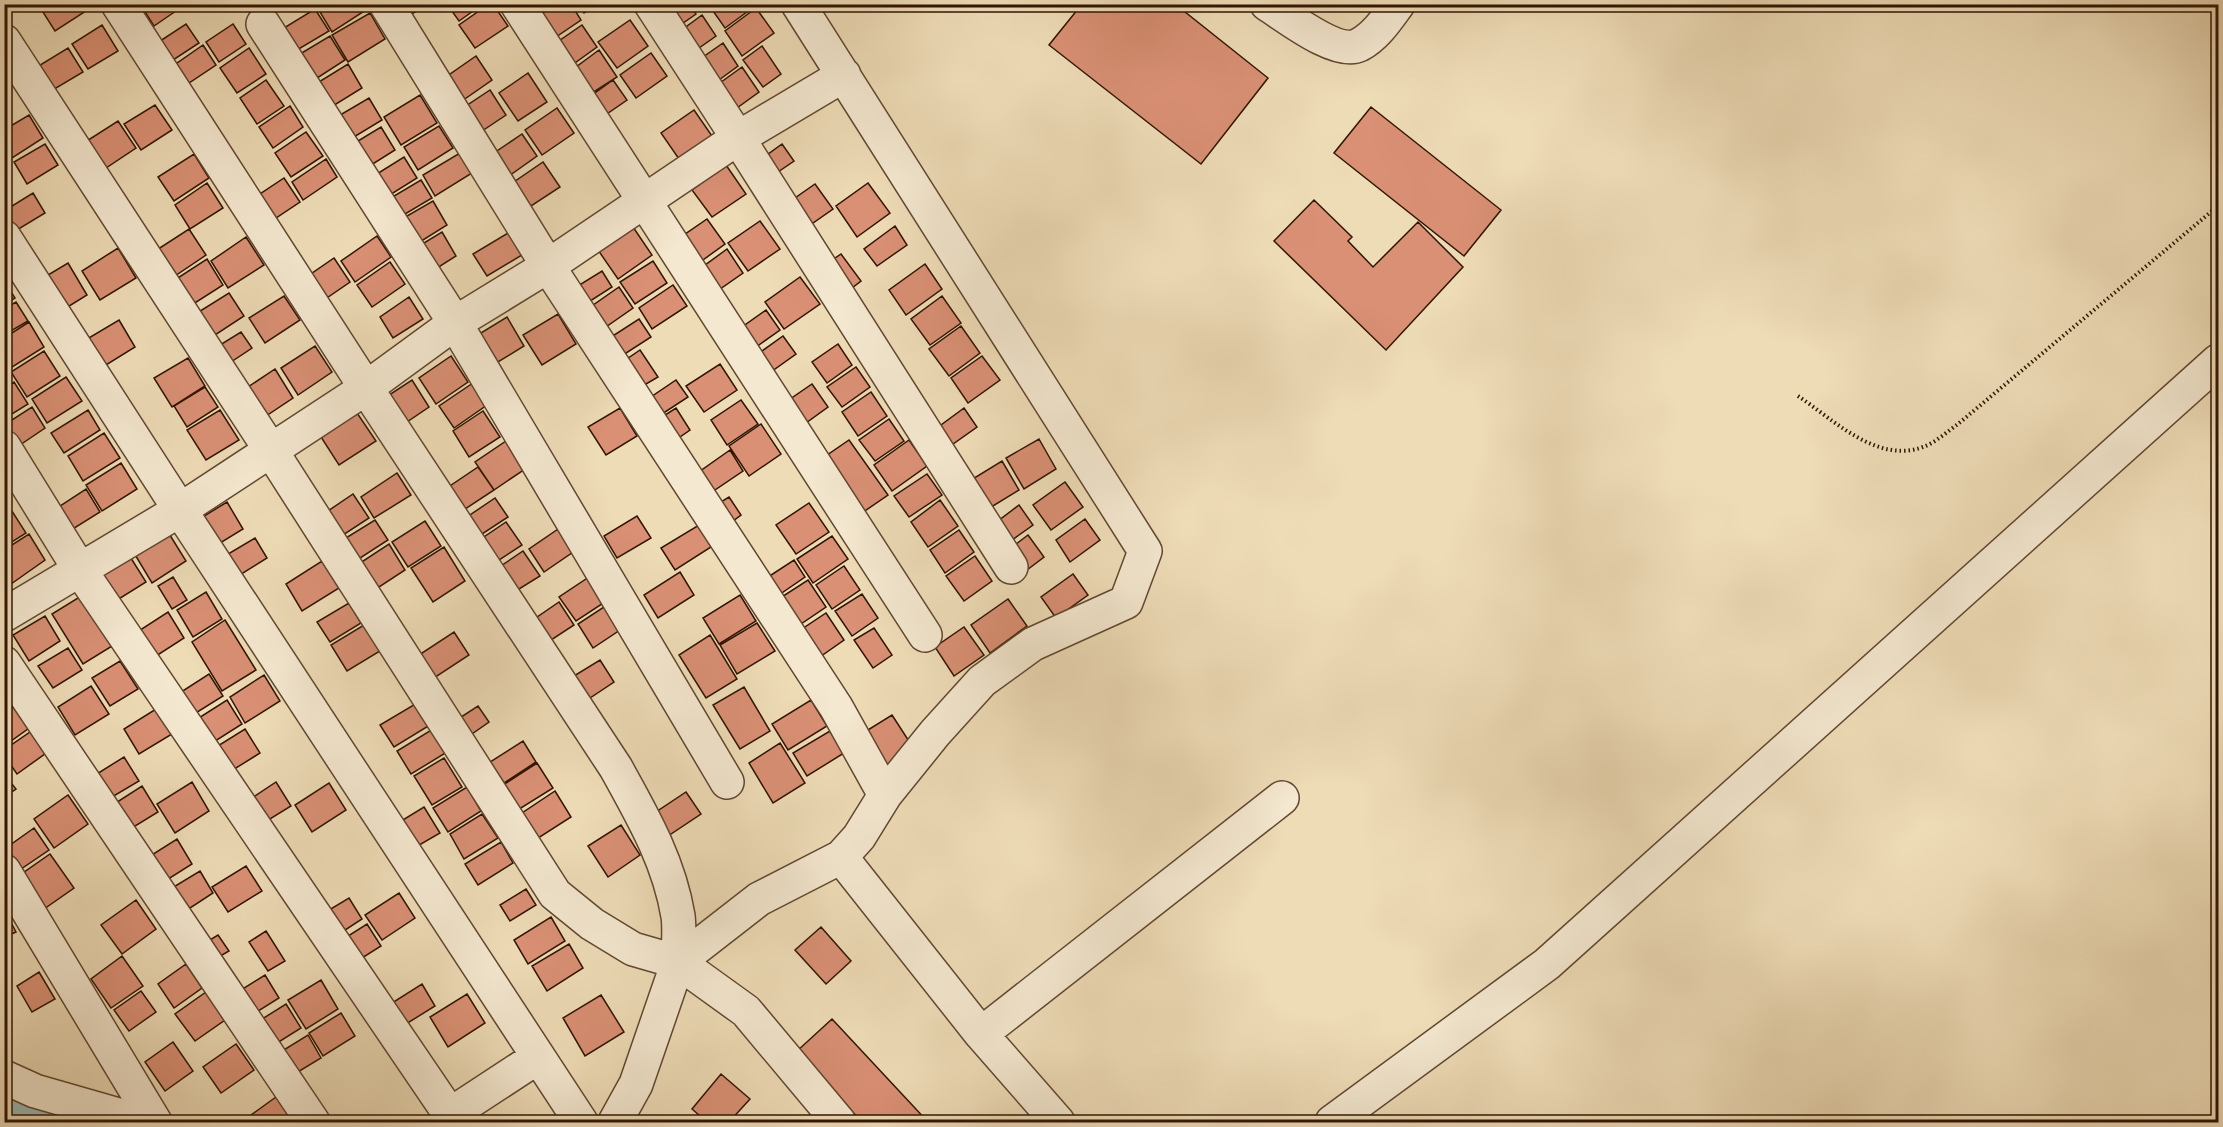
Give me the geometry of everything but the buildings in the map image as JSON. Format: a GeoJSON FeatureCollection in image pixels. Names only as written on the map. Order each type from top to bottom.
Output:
{"type":"FeatureCollection","features":[{"type":"Feature","properties":{"kind":"street"},"geometry":{"type":"LineString","coordinates":[[118,4],[366,388],[616,768],[644,818],[669,874],[678,918],[678,962],[636,1084],[615,1122]]}},
{"type":"Feature","properties":{"kind":"street"},"geometry":{"type":"LineString","coordinates":[[386,4],[548,266],[836,707],[885,795]]}},
{"type":"Feature","properties":{"kind":"street"},"geometry":{"type":"LineString","coordinates":[[517,4],[924,635]]}},
{"type":"Feature","properties":{"kind":"street"},"geometry":{"type":"LineString","coordinates":[[651,4],[1011,567]]}},
{"type":"Feature","properties":{"kind":"street"},"geometry":{"type":"LineString","coordinates":[[678,962],[759,899],[841,857],[859,837],[885,795],[935,733],[982,681],[1033,644],[1126,602],[1145,551],[798,4]]}},
{"type":"Feature","properties":{"kind":"street"},"geometry":{"type":"LineString","coordinates":[[1267,4],[1328,41],[1344,47],[1357,46],[1374,34],[1398,4]]}},
{"type":"Feature","properties":{"kind":"street"},"geometry":{"type":"LineString","coordinates":[[263,24],[455,323],[727,782]]}},
{"type":"Feature","properties":{"kind":"street"},"geometry":{"type":"LineString","coordinates":[[4,41],[270,449],[555,894],[592,924],[633,949],[678,962],[746,1011],[839,1122]]}},
{"type":"Feature","properties":{"kind":"street"},"geometry":{"type":"LineString","coordinates":[[4,615],[180,510],[366,388],[455,323],[548,266],[738,138],[844,75]]}},
{"type":"Feature","properties":{"kind":"street"},"geometry":{"type":"LineString","coordinates":[[4,237],[581,1122]]}},
{"type":"Feature","properties":{"kind":"street"},"geometry":{"type":"LineString","coordinates":[[1332,1122],[1546,964],[2218,361]]}},
{"type":"Feature","properties":{"kind":"street"},"geometry":{"type":"LineString","coordinates":[[4,447],[80,570],[453,1121]]}},
{"type":"Feature","properties":{"kind":"street"},"geometry":{"type":"LineString","coordinates":[[4,663],[313,1122]]}},
{"type":"Feature","properties":{"kind":"street"},"geometry":{"type":"LineString","coordinates":[[981,1034],[1282,798]]}},
{"type":"Feature","properties":{"kind":"street"},"geometry":{"type":"LineString","coordinates":[[841,857],[981,1034],[1058,1122]]}},
{"type":"Feature","properties":{"kind":"street"},"geometry":{"type":"LineString","coordinates":[[4,871],[155,1122]]}},
{"type":"Feature","properties":{"kind":"street"},"geometry":{"type":"LineString","coordinates":[[4,1053],[35,1091]]}},
{"type":"Feature","properties":{"kind":"street"},"geometry":{"type":"LineString","coordinates":[[453,1121],[457,1110],[538,1057]]}},
{"type":"Feature","properties":{"kind":"street"},"geometry":{"type":"LineString","coordinates":[[4,1077],[35,1091],[143,1122]]}},
{"type":"Feature","properties":{"kind":"path"},"geometry":{"type":"LineString","coordinates":[[1798,396],[1864,441],[1892,452],[1924,447],[1958,424],[2218,206]]}},
{"type":"Feature","properties":{"kind":"water"},"geometry":{"type":"Polygon","coordinates":[[[4,1091],[41,1104],[66,1122],[5,1122],[4,1091]]]}}]}
